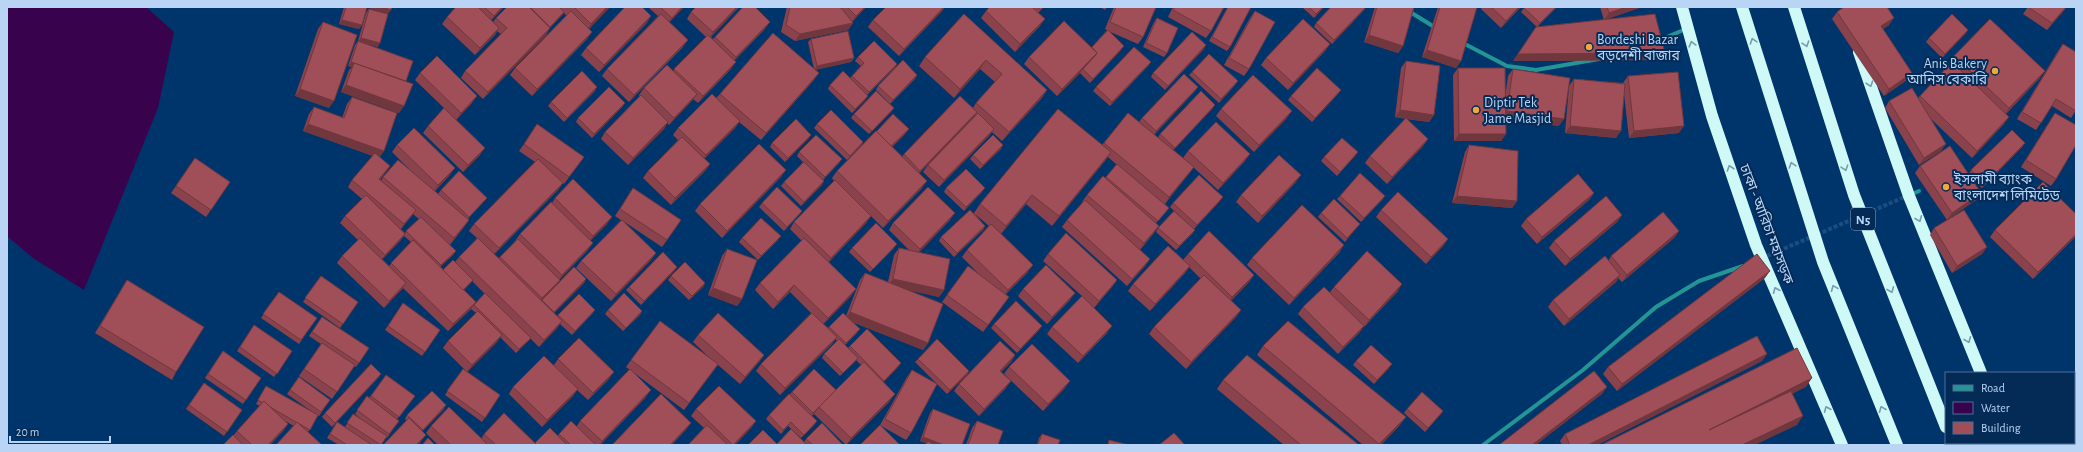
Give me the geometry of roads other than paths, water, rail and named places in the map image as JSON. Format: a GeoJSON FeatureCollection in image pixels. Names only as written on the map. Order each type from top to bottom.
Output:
{"type":"FeatureCollection","features":[{"type":"Feature","properties":{"kind":"highway","name":"ঢাকা - আরিচা মহাসড়ক"},"geometry":{"type":"LineString","coordinates":[[1682,7],[1712,116],[1756,245],[1842,445]]}},
{"type":"Feature","properties":{"kind":"highway"},"geometry":{"type":"LineString","coordinates":[[1742,7],[1823,262],[1897,445]]}},
{"type":"Feature","properties":{"kind":"highway","name":"N5"},"geometry":{"type":"LineString","coordinates":[[1794,7],[1854,195],[1945,424]]}},
{"type":"Feature","properties":{"kind":"highway"},"geometry":{"type":"LineString","coordinates":[[1854,37],[1981,372]]}},
{"type":"Feature","properties":{"kind":"street"},"geometry":{"type":"LineString","coordinates":[[1402,7],[1442,32]]}},
{"type":"Feature","properties":{"kind":"street"},"geometry":{"type":"LineString","coordinates":[[1653,42],[1688,28]]}},
{"type":"Feature","properties":{"kind":"street"},"geometry":{"type":"LineString","coordinates":[[1455,39],[1507,66],[1536,70],[1583,64],[1604,58]]}},
{"type":"Feature","properties":{"kind":"street"},"geometry":{"type":"LineString","coordinates":[[1483,445],[1583,370],[1656,307],[1699,281],[1746,265]]}},
{"type":"Feature","properties":{"kind":"water"},"geometry":{"type":"Polygon","coordinates":[[[7,7],[146,7],[174,32],[158,108],[84,290],[33,258],[7,236],[7,7]]]}},
{"type":"Feature","properties":{"kind":"tunnel"},"geometry":{"type":"LineString","coordinates":[[1762,258],[1907,196]]}},
{"type":"Feature","properties":{"kind":"place","name":"Bordeshi Bazar বড়দেশী বাজার"},"geometry":{"type":"Point","coordinates":[1589,47]}},
{"type":"Feature","properties":{"kind":"place","name":"Anis Bakery আনিস বেকারি"},"geometry":{"type":"Point","coordinates":[1995,71]}},
{"type":"Feature","properties":{"kind":"place","name":"Diptir Tek Jame Masjid"},"geometry":{"type":"Point","coordinates":[1476,110]}},
{"type":"Feature","properties":{"kind":"place","name":"ইসলামী ব্যাংক বাংলাদেশ লিমিটেড"},"geometry":{"type":"Point","coordinates":[1946,187]}}]}
